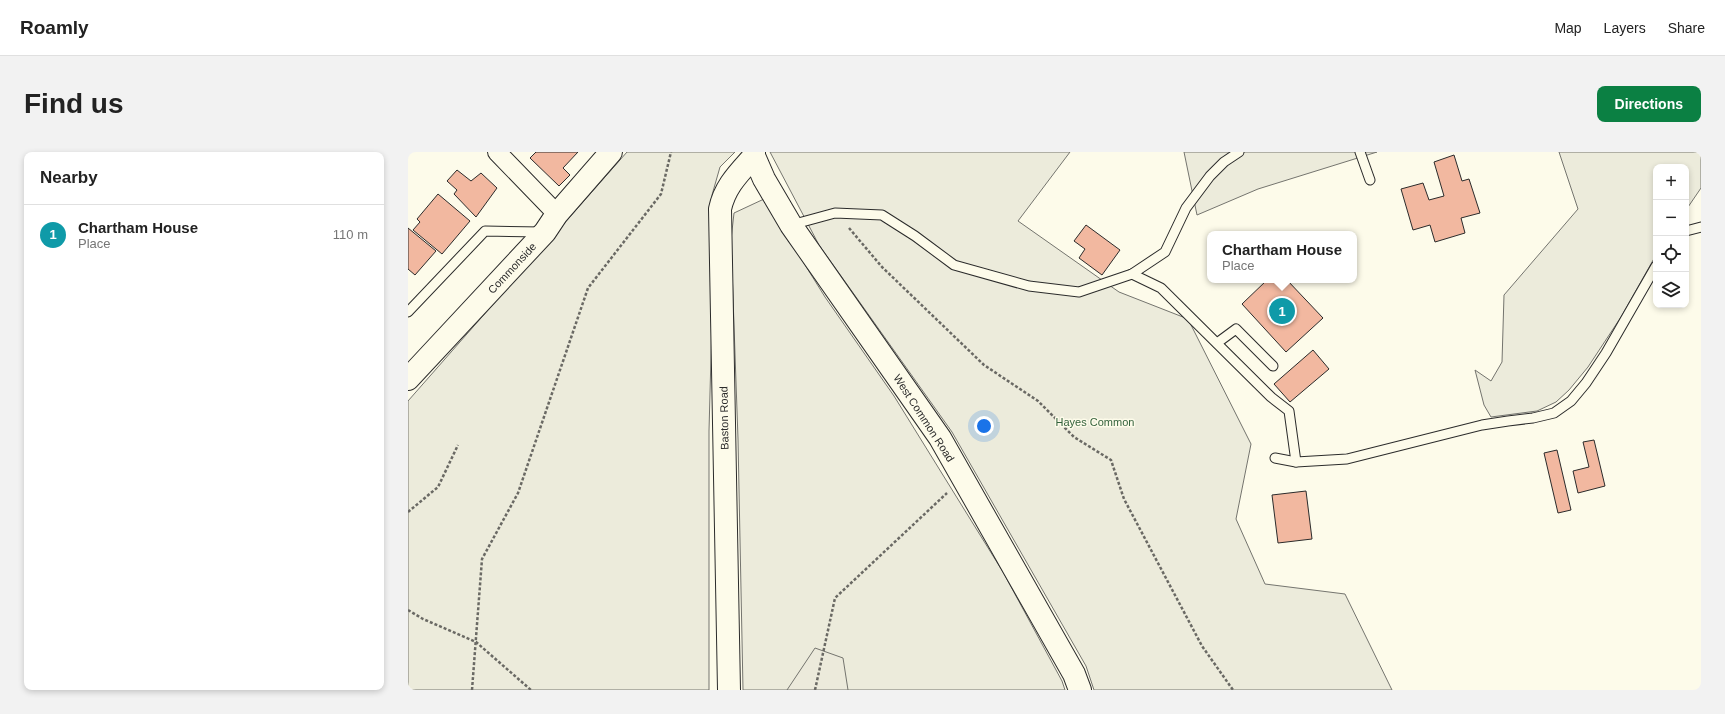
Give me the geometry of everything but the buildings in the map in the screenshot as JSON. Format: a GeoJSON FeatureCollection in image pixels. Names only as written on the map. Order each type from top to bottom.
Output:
{"type":"FeatureCollection","features":[{"type":"Feature","properties":{"kind":"street"},"geometry":{"type":"LineString","coordinates":[[497,152],[557,214]]}},
{"type":"Feature","properties":{"kind":"street","name":"Commonside"},"geometry":{"type":"LineString","coordinates":[[408,379],[545,232],[557,214],[611,152]]}},
{"type":"Feature","properties":{"kind":"street","name":"West Common Road"},"geometry":{"type":"LineString","coordinates":[[754,154],[764,179],[792,225],[940,438],[1074,674],[1080,690]]}},
{"type":"Feature","properties":{"kind":"street","name":"Baston Road"},"geometry":{"type":"LineString","coordinates":[[729,690],[720,209],[722,199],[728,186],[754,154]]}},
{"type":"Feature","properties":{"kind":"lane"},"geometry":{"type":"LineString","coordinates":[[792,225],[835,213],[882,215],[915,236],[954,265],[1029,286],[1079,292],[1132,274],[1165,252],[1186,208],[1210,176],[1224,162],[1239,152]]}},
{"type":"Feature","properties":{"kind":"lane"},"geometry":{"type":"LineString","coordinates":[[1360,152],[1370,180]]}},
{"type":"Feature","properties":{"kind":"lane"},"geometry":{"type":"LineString","coordinates":[[1689,230],[1701,227]]}},
{"type":"Feature","properties":{"kind":"lane"},"geometry":{"type":"LineString","coordinates":[[408,312],[486,231],[545,232]]}},
{"type":"Feature","properties":{"kind":"lane"},"geometry":{"type":"LineString","coordinates":[[1275,458],[1296,462],[1347,459],[1482,425],[1508,420],[1533,418],[1554,413],[1571,401],[1586,383],[1614,339],[1653,271]]}},
{"type":"Feature","properties":{"kind":"lane"},"geometry":{"type":"LineString","coordinates":[[1132,274],[1161,288],[1271,397],[1289,411],[1296,462]]}},
{"type":"Feature","properties":{"kind":"lane"},"geometry":{"type":"LineString","coordinates":[[1217,343],[1236,329],[1273,366]]}},
{"type":"Feature","properties":{"kind":"path"},"geometry":{"type":"LineString","coordinates":[[472,690],[482,559],[518,493],[588,288],[661,194],[672,152]]}},
{"type":"Feature","properties":{"kind":"path"},"geometry":{"type":"LineString","coordinates":[[835,213],[882,267],[984,366],[1038,402],[1074,437],[1111,460],[1124,499],[1131,513],[1202,646],[1233,690]]}},
{"type":"Feature","properties":{"kind":"path"},"geometry":{"type":"LineString","coordinates":[[408,512],[438,487],[458,445]]}},
{"type":"Feature","properties":{"kind":"path"},"geometry":{"type":"LineString","coordinates":[[815,690],[835,598],[945,494],[965,482]]}},
{"type":"Feature","properties":{"kind":"path"},"geometry":{"type":"LineString","coordinates":[[408,610],[423,619],[476,642],[531,690]]}},
{"type":"Feature","properties":{"kind":"green space"},"geometry":{"type":"Polygon","coordinates":[[[627,152],[735,152],[720,167],[712,195],[714,243],[709,431],[709,690],[408,690],[408,401],[627,152]]]}},
{"type":"Feature","properties":{"kind":"green space","name":"Hayes Common"},"geometry":{"type":"Polygon","coordinates":[[[770,152],[1070,152],[1018,221],[1119,292],[1188,319],[1251,444],[1236,519],[1265,584],[1345,594],[1392,690],[1094,690],[1086,666],[952,432],[819,245],[770,152]]]}},
{"type":"Feature","properties":{"kind":"green space"},"geometry":{"type":"Polygon","coordinates":[[[1184,152],[1377,152],[1258,189],[1197,215],[1184,152]]]}},
{"type":"Feature","properties":{"kind":"green space"},"geometry":{"type":"Polygon","coordinates":[[[1559,152],[1701,152],[1701,188],[1689,206],[1689,164],[1653,164],[1653,260],[1621,317],[1588,367],[1569,390],[1556,402],[1537,411],[1491,417],[1484,405],[1475,370],[1491,381],[1502,362],[1504,295],[1578,209],[1559,152]]]}},
{"type":"Feature","properties":{"kind":"green space"},"geometry":{"type":"Polygon","coordinates":[[[764,199],[825,297],[894,396],[1003,572],[1062,681],[1065,690],[743,690],[738,439],[731,240],[734,213],[764,199]]]}},
{"type":"Feature","properties":{"kind":"shaded area"},"geometry":{"type":"Polygon","coordinates":[[[815,648],[843,658],[848,690],[787,690],[815,648]]]}},
{"type":"Feature","properties":{"kind":"place","name":"Chartham House"},"geometry":{"type":"Point","coordinates":[1282,311]}}]}
